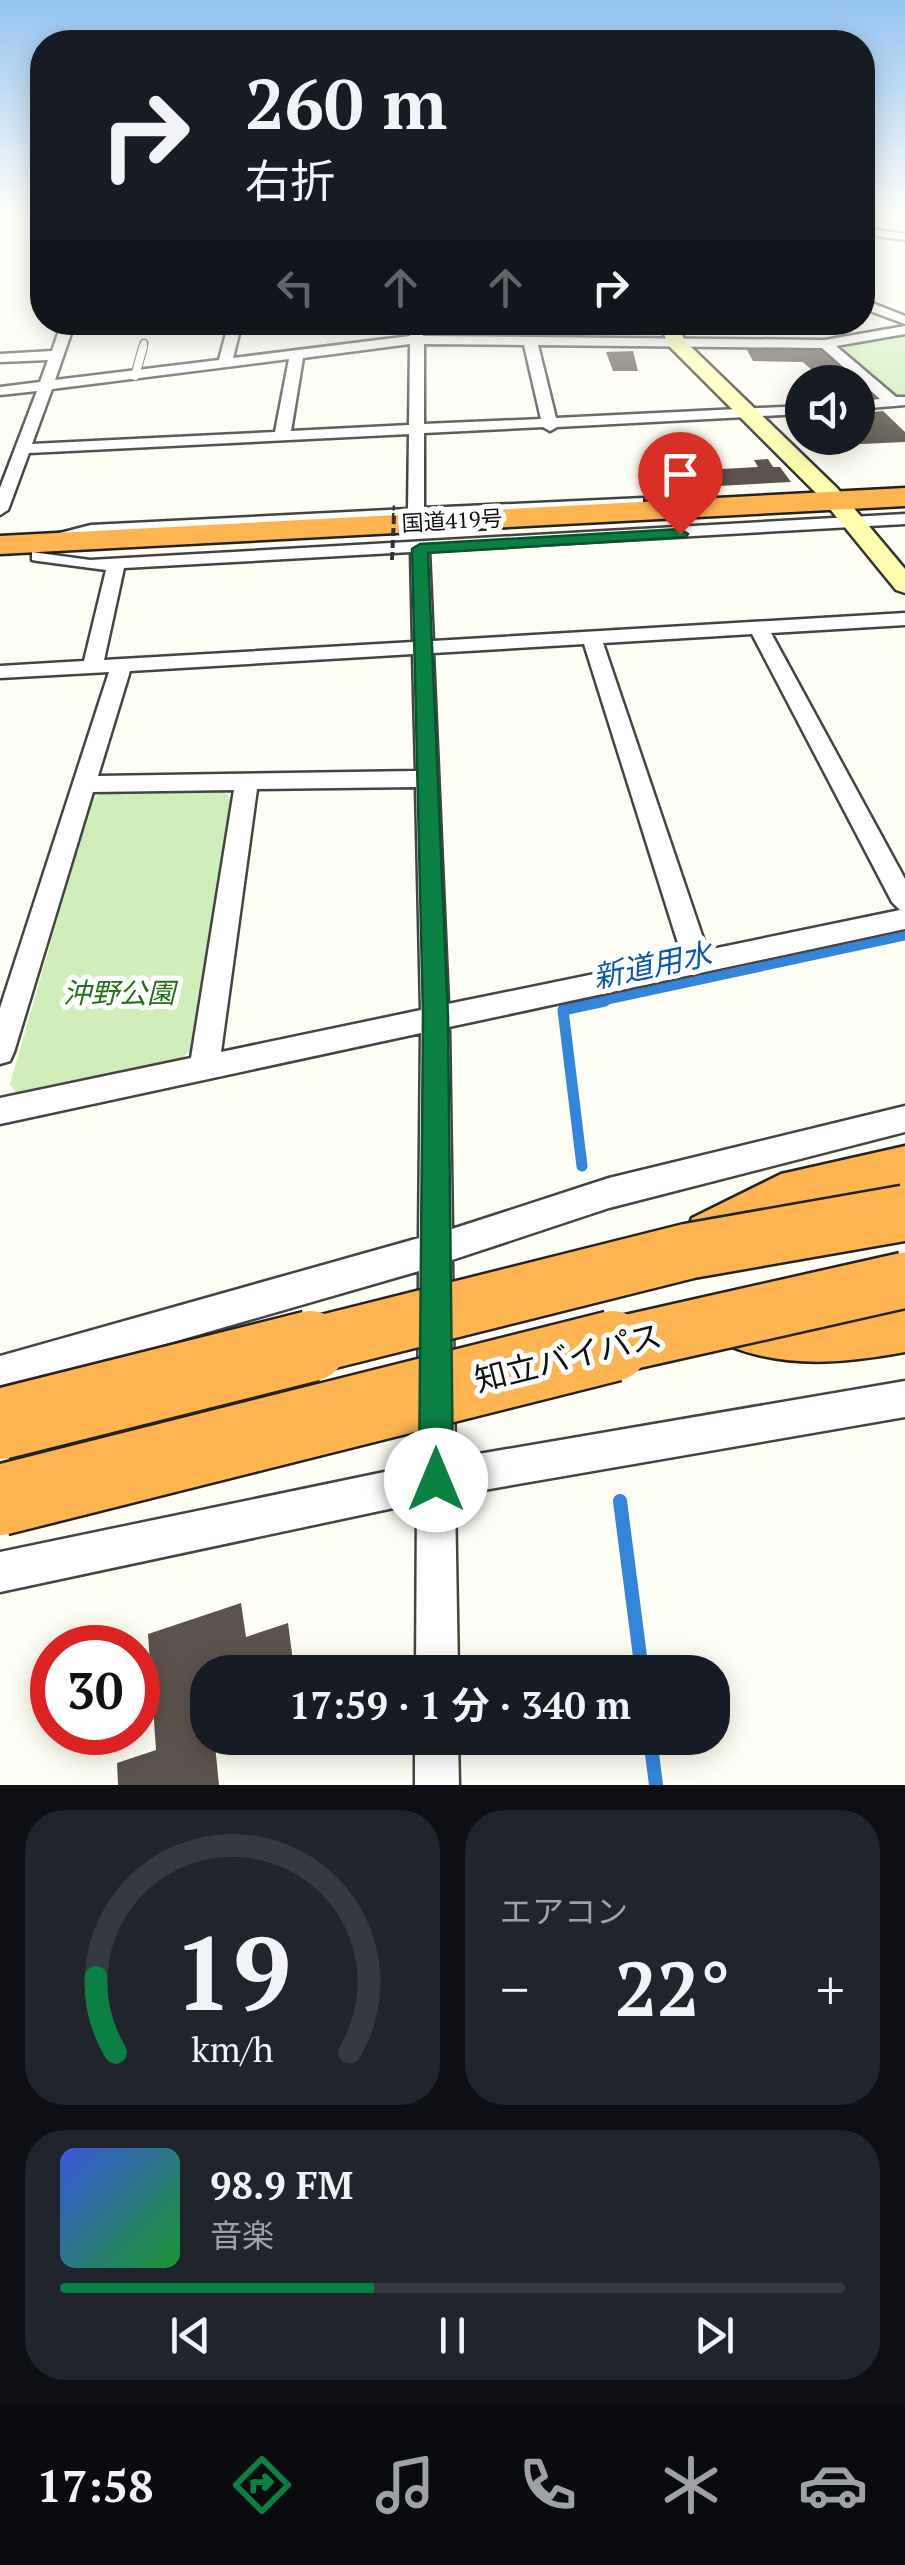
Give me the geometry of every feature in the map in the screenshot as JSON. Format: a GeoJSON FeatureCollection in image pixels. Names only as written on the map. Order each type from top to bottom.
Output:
{"type":"FeatureCollection","features":[{"type":"Feature","properties":{"kind":"highway","name":"国道419号"},"geometry":{"type":"LineString","coordinates":[[0,545],[41,549],[843,508],[905,497]]}},
{"type":"Feature","properties":{"kind":"highway","name":"国道419号"},"geometry":{"type":"LineString","coordinates":[[843,508],[905,516]]}},
{"type":"Feature","properties":{"kind":"highway","name":"国道419号"},"geometry":{"type":"LineString","coordinates":[[0,558],[41,549]]}},
{"type":"Feature","properties":{"kind":"highway"},"geometry":{"type":"LineString","coordinates":[[689,1251],[781,1201],[905,1172]]}},
{"type":"Feature","properties":{"kind":"highway"},"geometry":{"type":"LineString","coordinates":[[0,1424],[689,1251],[905,1213]]}},
{"type":"Feature","properties":{"kind":"highway","name":"知立バイパス"},"geometry":{"type":"LineString","coordinates":[[0,1500],[716,1320],[905,1280]]}},
{"type":"Feature","properties":{"kind":"highway"},"geometry":{"type":"LineString","coordinates":[[716,1320],[840,1333],[905,1321]]}},
{"type":"Feature","properties":{"kind":"street"},"geometry":{"type":"LineString","coordinates":[[875,308],[905,320]]}},
{"type":"Feature","properties":{"kind":"street"},"geometry":{"type":"LineString","coordinates":[[0,391],[414,340],[825,344],[905,330]]}},
{"type":"Feature","properties":{"kind":"street"},"geometry":{"type":"LineString","coordinates":[[0,510],[65,335]]}},
{"type":"Feature","properties":{"kind":"street"},"geometry":{"type":"LineString","coordinates":[[224,364],[232,335]]}},
{"type":"Feature","properties":{"kind":"street"},"geometry":{"type":"LineString","coordinates":[[415,335],[416,513]]}},
{"type":"Feature","properties":{"kind":"street"},"geometry":{"type":"LineString","coordinates":[[673,335],[747,415],[843,508],[905,585]]}},
{"type":"Feature","properties":{"kind":"street"},"geometry":{"type":"LineString","coordinates":[[530,341],[550,426]]}},
{"type":"Feature","properties":{"kind":"street"},"geometry":{"type":"LineString","coordinates":[[825,344],[899,402]]}},
{"type":"Feature","properties":{"kind":"street"},"geometry":{"type":"LineString","coordinates":[[282,436],[298,354]]}},
{"type":"Feature","properties":{"kind":"street"},"geometry":{"type":"LineString","coordinates":[[0,358],[60,355]]}},
{"type":"Feature","properties":{"kind":"street"},"geometry":{"type":"LineString","coordinates":[[24,449],[785,412]]}},
{"type":"Feature","properties":{"kind":"street"},"geometry":{"type":"LineString","coordinates":[[41,549],[90,564],[420,549],[843,508],[905,490]]}},
{"type":"Feature","properties":{"kind":"street"},"geometry":{"type":"LineString","coordinates":[[41,549],[91,530],[416,513],[843,508]]}},
{"type":"Feature","properties":{"kind":"street"},"geometry":{"type":"LineString","coordinates":[[420,549],[435,1016],[437,1655]]}},
{"type":"Feature","properties":{"kind":"street"},"geometry":{"type":"LineString","coordinates":[[93,666],[116,563]]}},
{"type":"Feature","properties":{"kind":"street"},"geometry":{"type":"LineString","coordinates":[[0,672],[905,619]]}},
{"type":"Feature","properties":{"kind":"street"},"geometry":{"type":"LineString","coordinates":[[758,627],[905,902]]}},
{"type":"Feature","properties":{"kind":"street"},"geometry":{"type":"LineString","coordinates":[[592,638],[698,964]]}},
{"type":"Feature","properties":{"kind":"street"},"geometry":{"type":"LineString","coordinates":[[0,1052],[121,666]]}},
{"type":"Feature","properties":{"kind":"street"},"geometry":{"type":"LineString","coordinates":[[86,784],[425,779]]}},
{"type":"Feature","properties":{"kind":"street"},"geometry":{"type":"LineString","coordinates":[[204,1069],[247,782]]}},
{"type":"Feature","properties":{"kind":"street"},"geometry":{"type":"LineString","coordinates":[[0,1111],[905,919]]}},
{"type":"Feature","properties":{"kind":"street"},"geometry":{"type":"LineString","coordinates":[[0,1374],[438,1249],[609,1193],[905,1118]]}},
{"type":"Feature","properties":{"kind":"street"},"geometry":{"type":"LineString","coordinates":[[0,1572],[436,1480],[905,1399]]}},
{"type":"Feature","properties":{"kind":"street"},"geometry":{"type":"LineString","coordinates":[[437,1755],[437,1785]]}},
{"type":"Feature","properties":{"kind":"lane"},"geometry":{"type":"LineString","coordinates":[[135,376],[144,343]]}},
{"type":"Feature","properties":{"kind":"path"},"geometry":{"type":"LineString","coordinates":[[392,560],[394,504]]}},
{"type":"Feature","properties":{"kind":"green space"},"geometry":{"type":"Polygon","coordinates":[[[905,333],[905,397],[897,398],[875,379],[875,365],[858,365],[836,346],[905,333]]]}},
{"type":"Feature","properties":{"kind":"green space","name":"沖野公園"},"geometry":{"type":"Polygon","coordinates":[[[224,792],[231,799],[192,1049],[176,1063],[18,1096],[10,1084],[92,799],[103,793],[224,792]]]}},
{"type":"Feature","properties":{"kind":"building"},"geometry":{"type":"Polygon","coordinates":[[[746,348],[823,348],[843,365],[806,365],[753,361],[746,348]]]}},
{"type":"Feature","properties":{"kind":"building"},"geometry":{"type":"Polygon","coordinates":[[[633,351],[638,371],[613,371],[606,352],[633,351]]]}},
{"type":"Feature","properties":{"kind":"building"},"geometry":{"type":"Polygon","coordinates":[[[883,411],[905,432],[905,442],[875,443],[875,412],[883,411]]]}},
{"type":"Feature","properties":{"kind":"building"},"geometry":{"type":"Polygon","coordinates":[[[768,459],[791,482],[662,489],[653,473],[657,473],[654,467],[664,466],[667,472],[758,467],[754,460],[768,459]]]}},
{"type":"Feature","properties":{"kind":"building"},"geometry":{"type":"Polygon","coordinates":[[[241,1603],[246,1637],[288,1623],[292,1655],[190,1655],[190,1755],[216,1755],[219,1785],[118,1785],[117,1763],[141,1755],[160,1755],[160,1630],[241,1603]]]}},
{"type":"Feature","properties":{"kind":"waterway","name":"新道用水"},"geometry":{"type":"LineString","coordinates":[[593,1003],[905,936]]}},
{"type":"Feature","properties":{"kind":"waterway","name":"新道用水"},"geometry":{"type":"LineString","coordinates":[[582,1166],[563,1010],[605,1001]]}},
{"type":"Feature","properties":{"kind":"waterway","name":"新道用水"},"geometry":{"type":"LineString","coordinates":[[620,1501],[640,1655]]}},
{"type":"Feature","properties":{"kind":"waterway","name":"新道用水"},"geometry":{"type":"LineString","coordinates":[[652,1755],[656,1785]]}},
{"type":"Feature","properties":{"kind":"route"},"geometry":{"type":"LineString","coordinates":[[436,1480],[435,1016],[420,549],[680,534]]}}]}
